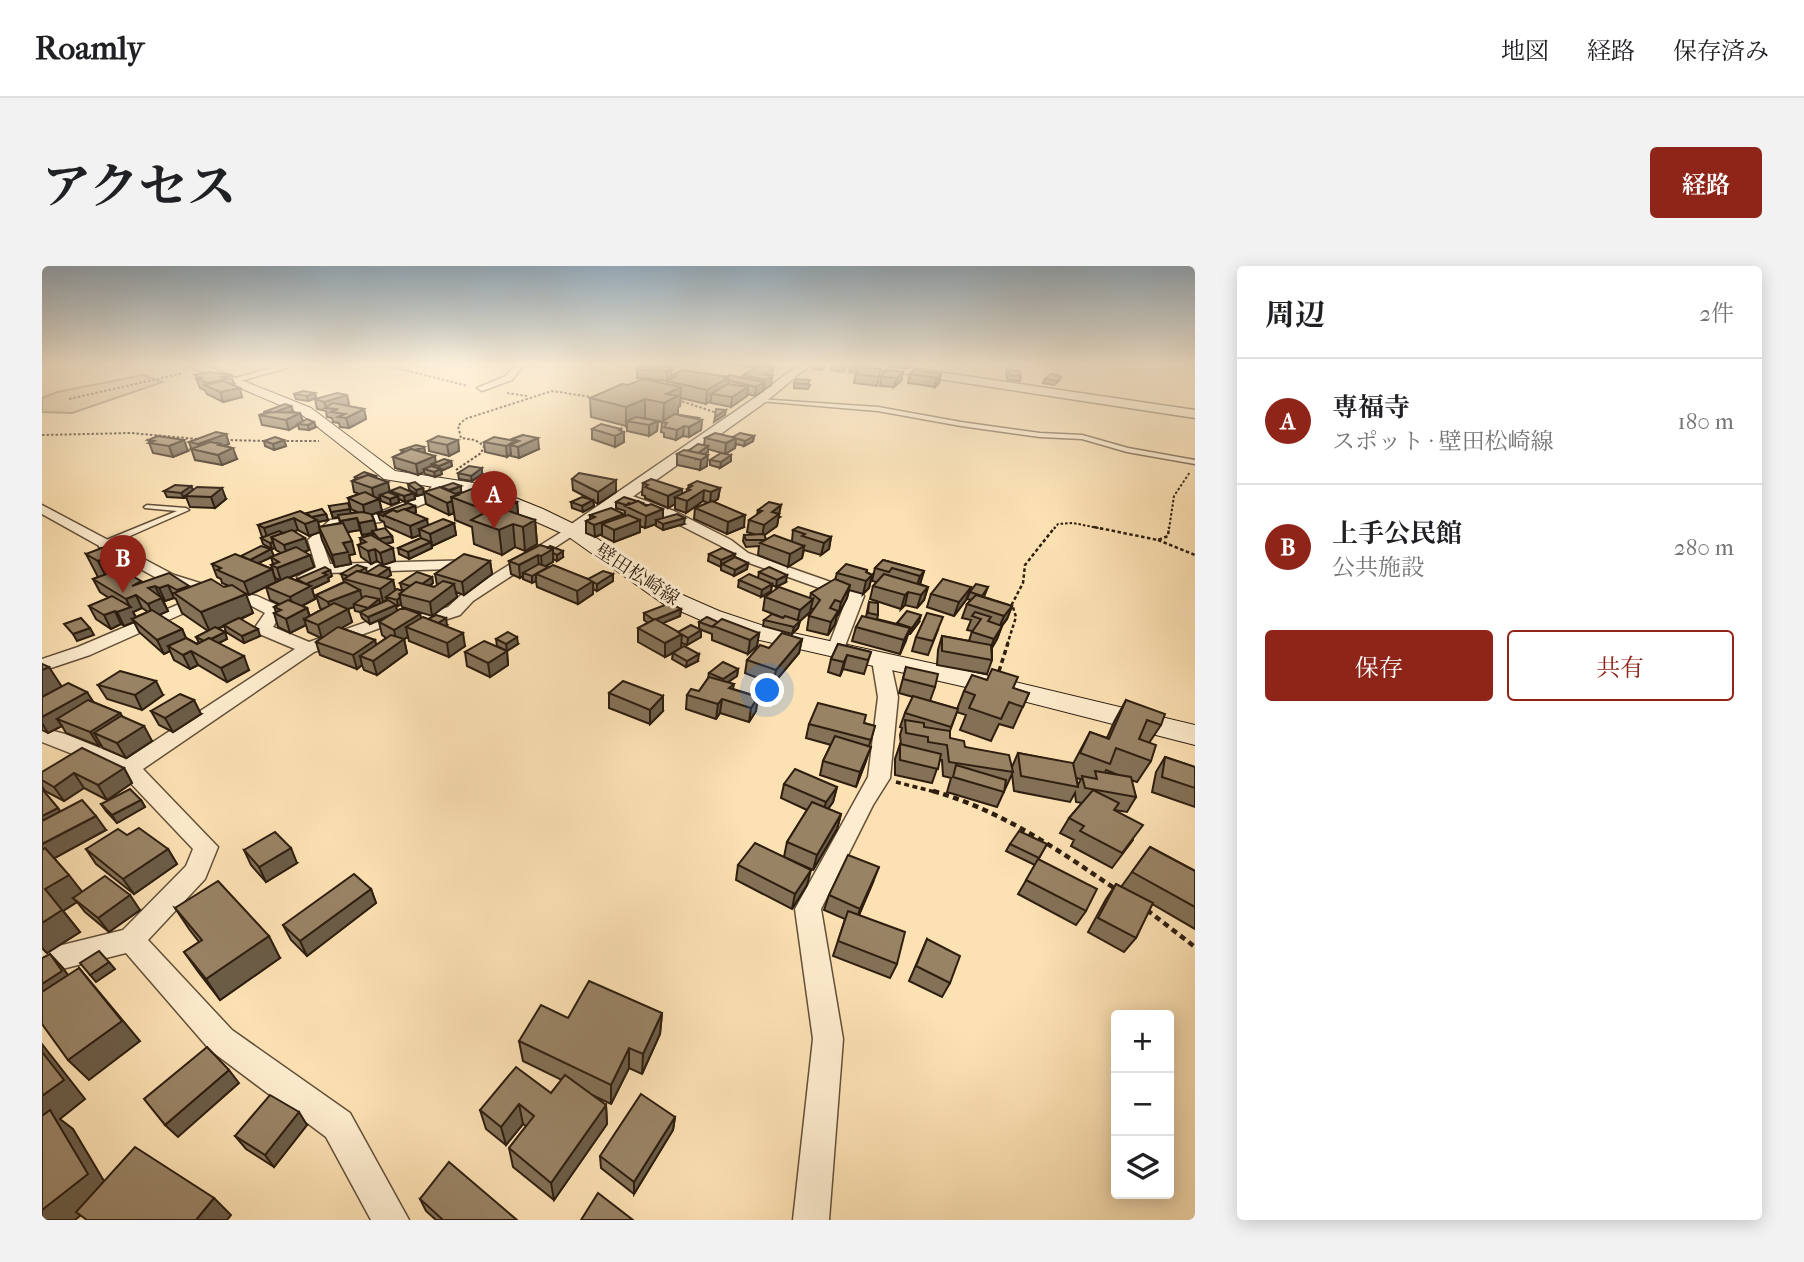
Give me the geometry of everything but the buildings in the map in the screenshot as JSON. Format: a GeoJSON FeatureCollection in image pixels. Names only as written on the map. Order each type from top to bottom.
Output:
{"type":"FeatureCollection","features":[{"type":"Feature","properties":{"kind":"main road","name":"壁田松崎線"},"geometry":{"type":"LineString","coordinates":[[303,410],[390,475],[475,488],[536,513],[573,531],[670,598],[764,634],[995,685],[1195,735]]}},
{"type":"Feature","properties":{"kind":"street"},"geometry":{"type":"LineString","coordinates":[[129,768],[308,648],[401,615],[429,619],[454,611],[467,598],[573,531],[746,410]]}},
{"type":"Feature","properties":{"kind":"street"},"geometry":{"type":"LineString","coordinates":[[1165,410],[1195,414]]}},
{"type":"Feature","properties":{"kind":"street"},"geometry":{"type":"LineString","coordinates":[[324,569],[315,540],[335,523],[375,519],[433,495],[441,482]]}},
{"type":"Feature","properties":{"kind":"street"},"geometry":{"type":"LineString","coordinates":[[621,496],[669,513],[726,543],[743,556],[792,576],[856,596],[836,650]]}},
{"type":"Feature","properties":{"kind":"street"},"geometry":{"type":"LineString","coordinates":[[42,509],[102,545],[168,578],[217,593],[251,599],[275,611],[263,629],[308,648]]}},
{"type":"Feature","properties":{"kind":"street"},"geometry":{"type":"LineString","coordinates":[[251,599],[324,569],[438,564],[478,565],[507,571]]}},
{"type":"Feature","properties":{"kind":"street"},"geometry":{"type":"LineString","coordinates":[[42,665],[84,651],[217,593]]}},
{"type":"Feature","properties":{"kind":"street"},"geometry":{"type":"LineString","coordinates":[[811,1220],[828,1038],[808,909],[878,779],[888,697],[881,660]]}},
{"type":"Feature","properties":{"kind":"street"},"geometry":{"type":"LineString","coordinates":[[42,735],[129,768],[206,847],[196,872],[131,940],[42,962]]}},
{"type":"Feature","properties":{"kind":"street"},"geometry":{"type":"LineString","coordinates":[[131,940],[221,1040],[338,1125],[391,1220]]}},
{"type":"Feature","properties":{"kind":"lane"},"geometry":{"type":"LineString","coordinates":[[881,410],[1040,435],[1082,437],[1127,450],[1195,464]]}},
{"type":"Feature","properties":{"kind":"lane"},"geometry":{"type":"LineString","coordinates":[[102,545],[186,510],[147,506]]}},
{"type":"Feature","properties":{"kind":"path"},"geometry":{"type":"LineString","coordinates":[[441,482],[481,453],[484,446],[475,440],[461,438],[458,426],[465,419],[491,410]]}},
{"type":"Feature","properties":{"kind":"path"},"geometry":{"type":"LineString","coordinates":[[702,410],[736,416]]}},
{"type":"Feature","properties":{"kind":"path"},"geometry":{"type":"LineString","coordinates":[[42,435],[131,433],[205,439]]}},
{"type":"Feature","properties":{"kind":"path"},"geometry":{"type":"LineString","coordinates":[[217,440],[268,441]]}},
{"type":"Feature","properties":{"kind":"path"},"geometry":{"type":"LineString","coordinates":[[280,441],[316,440],[350,445]]}},
{"type":"Feature","properties":{"kind":"path"},"geometry":{"type":"LineString","coordinates":[[1158,540],[1168,536],[1174,495],[1195,464]]}},
{"type":"Feature","properties":{"kind":"path"},"geometry":{"type":"LineString","coordinates":[[995,685],[1016,617],[1012,604],[1023,583],[1025,565],[1058,524],[1073,523],[1158,540],[1195,555]]}},
{"type":"Feature","properties":{"kind":"path"},"geometry":{"type":"LineString","coordinates":[[878,779],[941,792],[994,812],[1045,841],[1121,892]]}},
{"type":"Feature","properties":{"kind":"path"},"geometry":{"type":"LineString","coordinates":[[1143,907],[1195,947]]}},
{"type":"Feature","properties":{"kind":"shaded area"},"geometry":{"type":"Polygon","coordinates":[[[42,410],[82,410],[72,413],[42,412],[42,410]]]}},
{"type":"Feature","properties":{"kind":"place","name":"専福寺"},"geometry":{"type":"Point","coordinates":[494,529]}},
{"type":"Feature","properties":{"kind":"place","name":"上手公民館"},"geometry":{"type":"Point","coordinates":[123,593]}}]}
